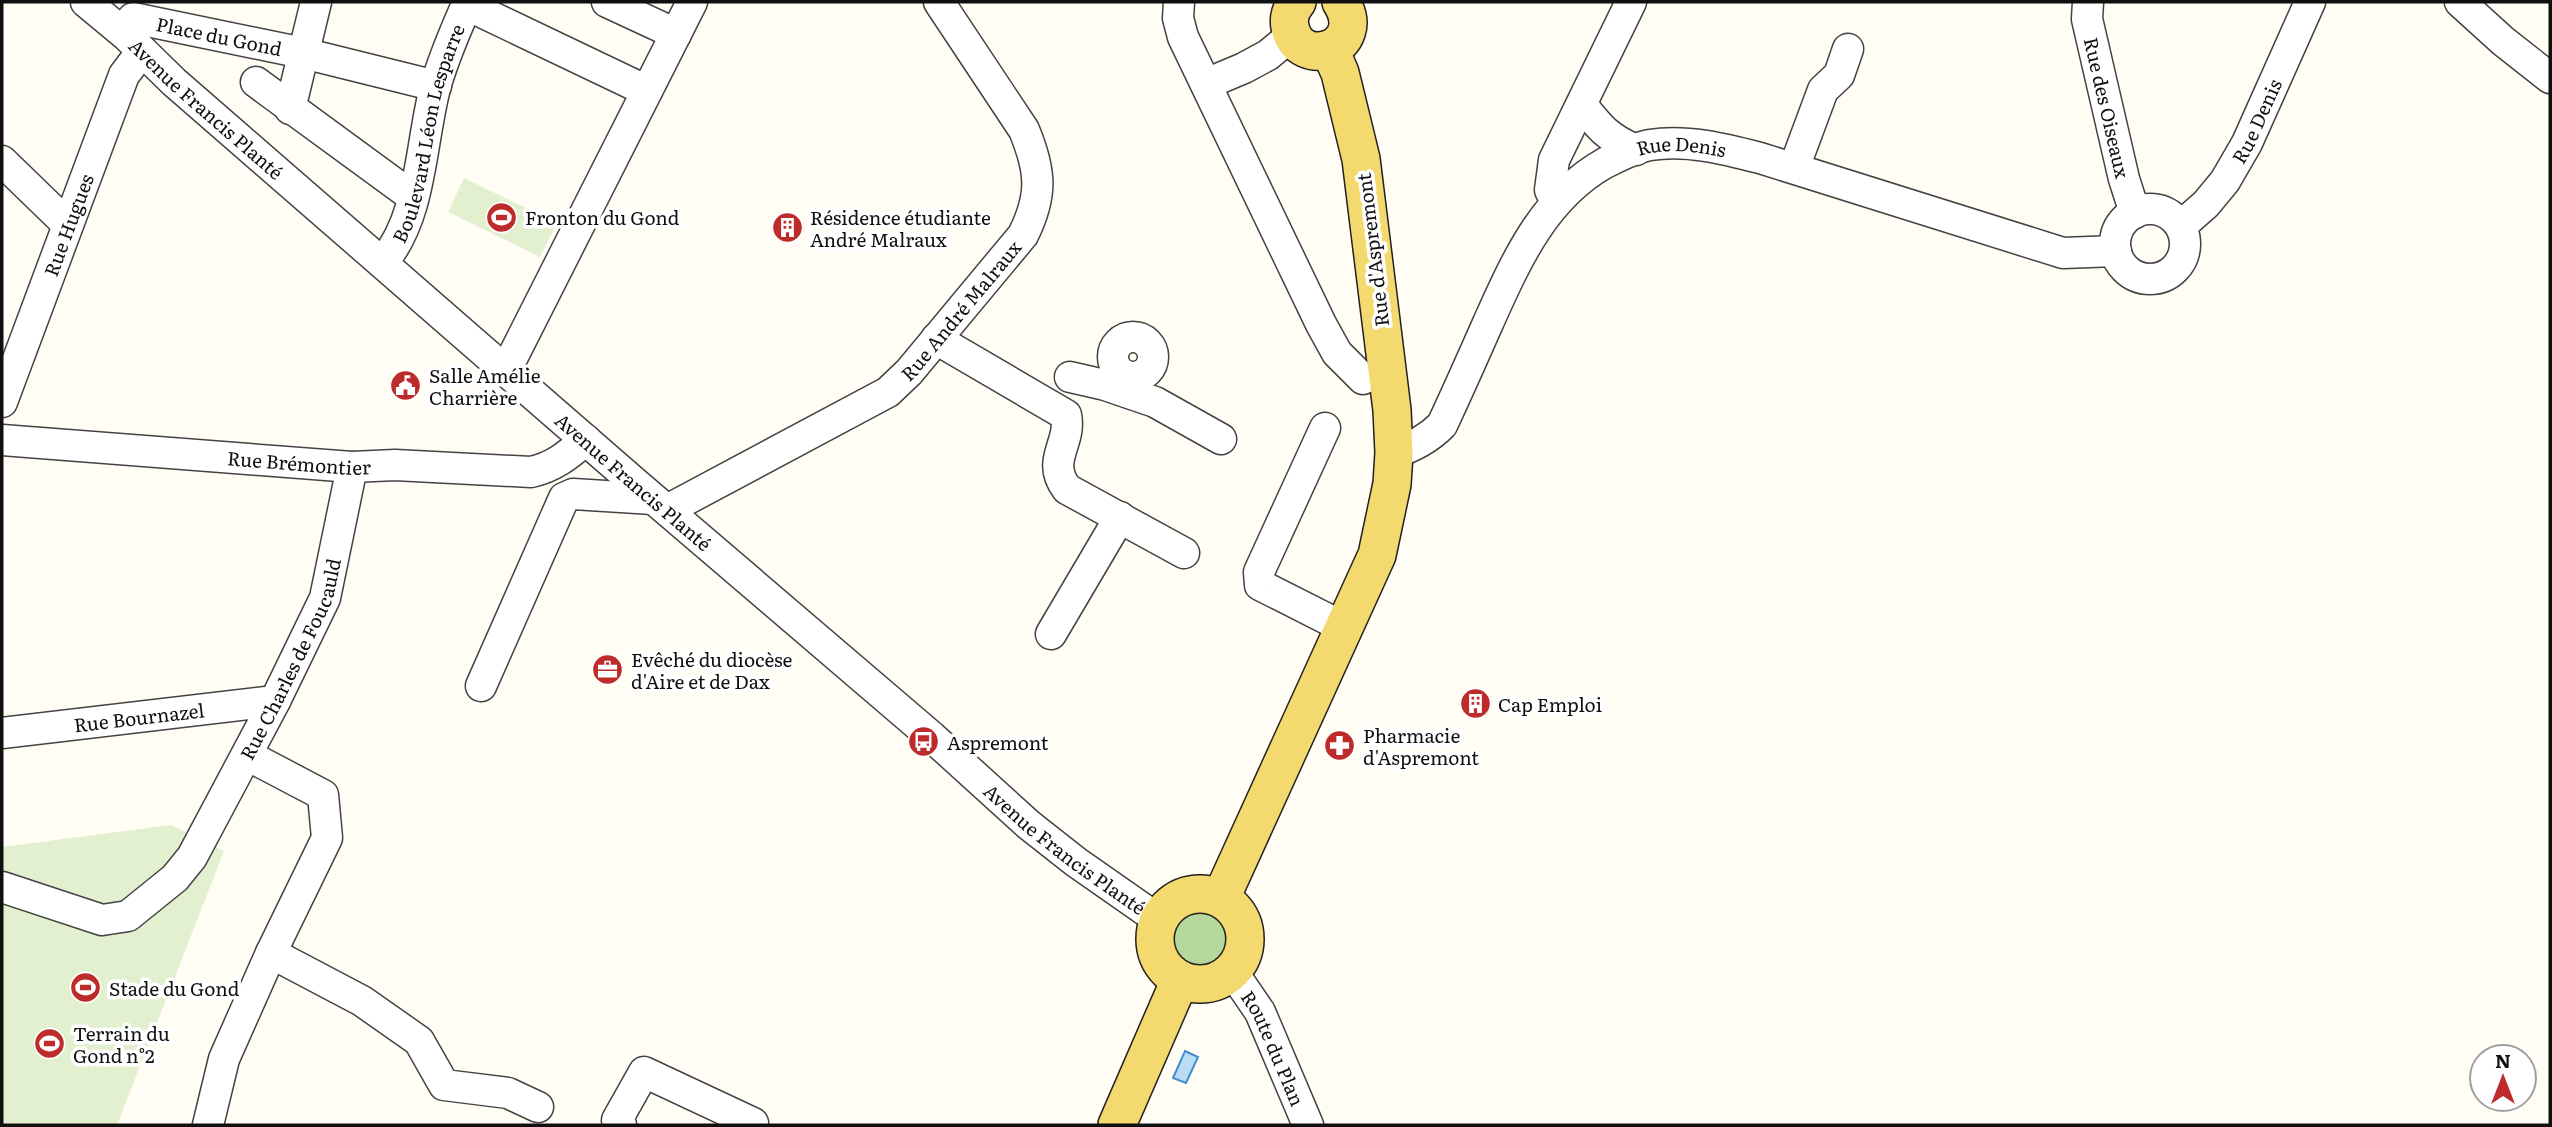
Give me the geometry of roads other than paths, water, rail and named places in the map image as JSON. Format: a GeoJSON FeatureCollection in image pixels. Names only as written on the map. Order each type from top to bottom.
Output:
{"type":"FeatureCollection","features":[{"type":"Feature","properties":{"kind":"main road"},"geometry":{"type":"LineString","coordinates":[[1294,19],[1301,47],[1315,52],[1330,50],[1342,41],[1348,27],[1347,12],[1340,2]]}},
{"type":"Feature","properties":{"kind":"main road","name":"Rue d'Aspremont"},"geometry":{"type":"LineString","coordinates":[[1221,898],[1377,555],[1390,496],[1394,453],[1392,410],[1361,159],[1340,73],[1330,50]]}},
{"type":"Feature","properties":{"kind":"main road"},"geometry":{"type":"LineString","coordinates":[[1207,894],[1221,898],[1239,915],[1244,926],[1244,950],[1232,971],[1221,980],[1208,984],[1193,984],[1180,980],[1168,972],[1155,947],[1159,920],[1167,908],[1185,897],[1207,894]]}},
{"type":"Feature","properties":{"kind":"main road"},"geometry":{"type":"LineString","coordinates":[[1117,1125],[1180,980]]}},
{"type":"Feature","properties":{"kind":"street","name":"Avenue Francis Planté"},"geometry":{"type":"LineString","coordinates":[[86,2],[132,27],[174,82],[932,737],[1029,825],[1076,862],[1159,920]]}},
{"type":"Feature","properties":{"kind":"street"},"geometry":{"type":"LineString","coordinates":[[303,53],[316,2]]}},
{"type":"Feature","properties":{"kind":"street"},"geometry":{"type":"LineString","coordinates":[[607,2],[676,34]]}},
{"type":"Feature","properties":{"kind":"street"},"geometry":{"type":"LineString","coordinates":[[506,370],[692,2]]}},
{"type":"Feature","properties":{"kind":"street","name":"Rue André Malraux"},"geometry":{"type":"LineString","coordinates":[[660,504],[888,392],[909,372],[1023,235],[1035,212],[1038,192],[1034,153],[1024,130],[939,2]]}},
{"type":"Feature","properties":{"kind":"street"},"geometry":{"type":"LineString","coordinates":[[1179,2],[1178,18],[1183,37],[1326,334],[1337,353],[1363,379]]}},
{"type":"Feature","properties":{"kind":"street"},"geometry":{"type":"LineString","coordinates":[[1556,202],[1550,190],[1555,160],[1631,2]]}},
{"type":"Feature","properties":{"kind":"street","name":"Rue des Oiseaux"},"geometry":{"type":"LineString","coordinates":[[2088,2],[2088,19],[2102,85],[2124,179],[2135,212]]}},
{"type":"Feature","properties":{"kind":"street","name":"Rue Denis"},"geometry":{"type":"LineString","coordinates":[[2181,226],[2207,204],[2225,181],[2247,143],[2310,2]]}},
{"type":"Feature","properties":{"kind":"street"},"geometry":{"type":"LineString","coordinates":[[2460,2],[2550,78]]}},
{"type":"Feature","properties":{"kind":"street"},"geometry":{"type":"LineString","coordinates":[[467,3],[647,91]]}},
{"type":"Feature","properties":{"kind":"street","name":"Boulevard Léon Lesparre"},"geometry":{"type":"LineString","coordinates":[[383,262],[396,246],[408,221],[436,86],[467,3]]}},
{"type":"Feature","properties":{"kind":"street"},"geometry":{"type":"LineString","coordinates":[[1206,83],[1268,55],[1294,19]]}},
{"type":"Feature","properties":{"kind":"street","name":"Place du Gond"},"geometry":{"type":"LineString","coordinates":[[132,27],[303,53],[436,86]]}},
{"type":"Feature","properties":{"kind":"street","name":"Rue Hugues"},"geometry":{"type":"LineString","coordinates":[[2,402],[124,75],[132,27]]}},
{"type":"Feature","properties":{"kind":"street"},"geometry":{"type":"LineString","coordinates":[[1794,168],[1823,90],[1839,75],[1848,49]]}},
{"type":"Feature","properties":{"kind":"street","name":"Place du Gond"},"geometry":{"type":"LineString","coordinates":[[290,109],[303,53]]}},
{"type":"Feature","properties":{"kind":"street","name":"Place du Gond"},"geometry":{"type":"LineString","coordinates":[[256,82],[413,197]]}},
{"type":"Feature","properties":{"kind":"street"},"geometry":{"type":"LineString","coordinates":[[1582,105],[1600,128],[1615,141],[1636,150]]}},
{"type":"Feature","properties":{"kind":"street","name":"Rue Denis"},"geometry":{"type":"LineString","coordinates":[[1394,453],[1410,448],[1432,435],[1442,425],[1515,264],[1538,224],[1556,202],[1588,173],[1620,155],[1650,145],[1686,144],[1724,149],[1794,168],[2063,253],[2116,251]]}},
{"type":"Feature","properties":{"kind":"street"},"geometry":{"type":"LineString","coordinates":[[2,161],[67,224]]}},
{"type":"Feature","properties":{"kind":"street"},"geometry":{"type":"LineString","coordinates":[[2156,209],[2166,212],[2181,226],[2186,239],[2185,253],[2179,265],[2169,274],[2156,279],[2143,279],[2130,273],[2120,263],[2116,251],[2116,235],[2123,222],[2135,212],[2156,209]]}},
{"type":"Feature","properties":{"kind":"street"},"geometry":{"type":"LineString","coordinates":[[1131,385],[1152,364],[1153,353],[1147,342],[1137,337],[1126,338],[1116,344],[1114,350],[1076,371],[1072,378],[1131,385],[1155,402],[1222,439]]}},
{"type":"Feature","properties":{"kind":"street"},"geometry":{"type":"LineString","coordinates":[[936,339],[1066,415],[1068,426],[1058,460],[1058,477],[1068,488],[1184,553]]}},
{"type":"Feature","properties":{"kind":"street"},"geometry":{"type":"LineString","coordinates":[[1325,428],[1259,572],[1260,585],[1345,628]]}},
{"type":"Feature","properties":{"kind":"street","name":"Rue Brémontier"},"geometry":{"type":"LineString","coordinates":[[2,440],[352,467],[395,465],[531,472],[548,468],[586,440]]}},
{"type":"Feature","properties":{"kind":"street"},"geometry":{"type":"LineString","coordinates":[[563,459],[564,475],[573,494]]}},
{"type":"Feature","properties":{"kind":"street","name":"Rue Charles de Foucauld"},"geometry":{"type":"LineString","coordinates":[[2,887],[102,920],[128,916],[175,878],[202,840],[325,598],[352,467]]}},
{"type":"Feature","properties":{"kind":"street"},"geometry":{"type":"LineString","coordinates":[[481,686],[564,498],[573,494],[660,504]]}},
{"type":"Feature","properties":{"kind":"street"},"geometry":{"type":"LineString","coordinates":[[1051,634],[1119,517]]}},
{"type":"Feature","properties":{"kind":"street","name":"Rue Bournazel"},"geometry":{"type":"LineString","coordinates":[[2,733],[275,701]]}},
{"type":"Feature","properties":{"kind":"street"},"geometry":{"type":"LineString","coordinates":[[208,1125],[223,1059],[327,838],[323,795],[247,755]]}},
{"type":"Feature","properties":{"kind":"street"},"geometry":{"type":"LineString","coordinates":[[271,953],[362,1001],[419,1041],[444,1085],[508,1093],[538,1107]]}},
{"type":"Feature","properties":{"kind":"street","name":"Route du Plan"},"geometry":{"type":"LineString","coordinates":[[1232,971],[1260,1012],[1308,1125]]}},
{"type":"Feature","properties":{"kind":"street"},"geometry":{"type":"LineString","coordinates":[[621,1125],[617,1120],[644,1072],[752,1125]]}},
{"type":"Feature","properties":{"kind":"water"},"geometry":{"type":"Polygon","coordinates":[[[1185,1051],[1198,1057],[1186,1083],[1173,1078],[1185,1051]]]}},
{"type":"Feature","properties":{"kind":"place","name":"Fronton du Gond"},"geometry":{"type":"Point","coordinates":[502,217]}},
{"type":"Feature","properties":{"kind":"place","name":"Résidence étudiante André Malraux"},"geometry":{"type":"Point","coordinates":[787,228]}},
{"type":"Feature","properties":{"kind":"place","name":"Salle Amélie Charrière"},"geometry":{"type":"Point","coordinates":[406,386]}},
{"type":"Feature","properties":{"kind":"place","name":"Evêché du diocèse d'Aire et de Dax"},"geometry":{"type":"Point","coordinates":[608,670]}},
{"type":"Feature","properties":{"kind":"place","name":"Cap Emploi"},"geometry":{"type":"Point","coordinates":[1475,704]}},
{"type":"Feature","properties":{"kind":"place","name":"Aspremont"},"geometry":{"type":"Point","coordinates":[924,742]}},
{"type":"Feature","properties":{"kind":"place","name":"Pharmacie d'Aspremont"},"geometry":{"type":"Point","coordinates":[1340,746]}},
{"type":"Feature","properties":{"kind":"place","name":"Stade du Gond"},"geometry":{"type":"Point","coordinates":[86,988]}},
{"type":"Feature","properties":{"kind":"place","name":"Terrain du Gond n°2"},"geometry":{"type":"Point","coordinates":[50,1044]}}]}
